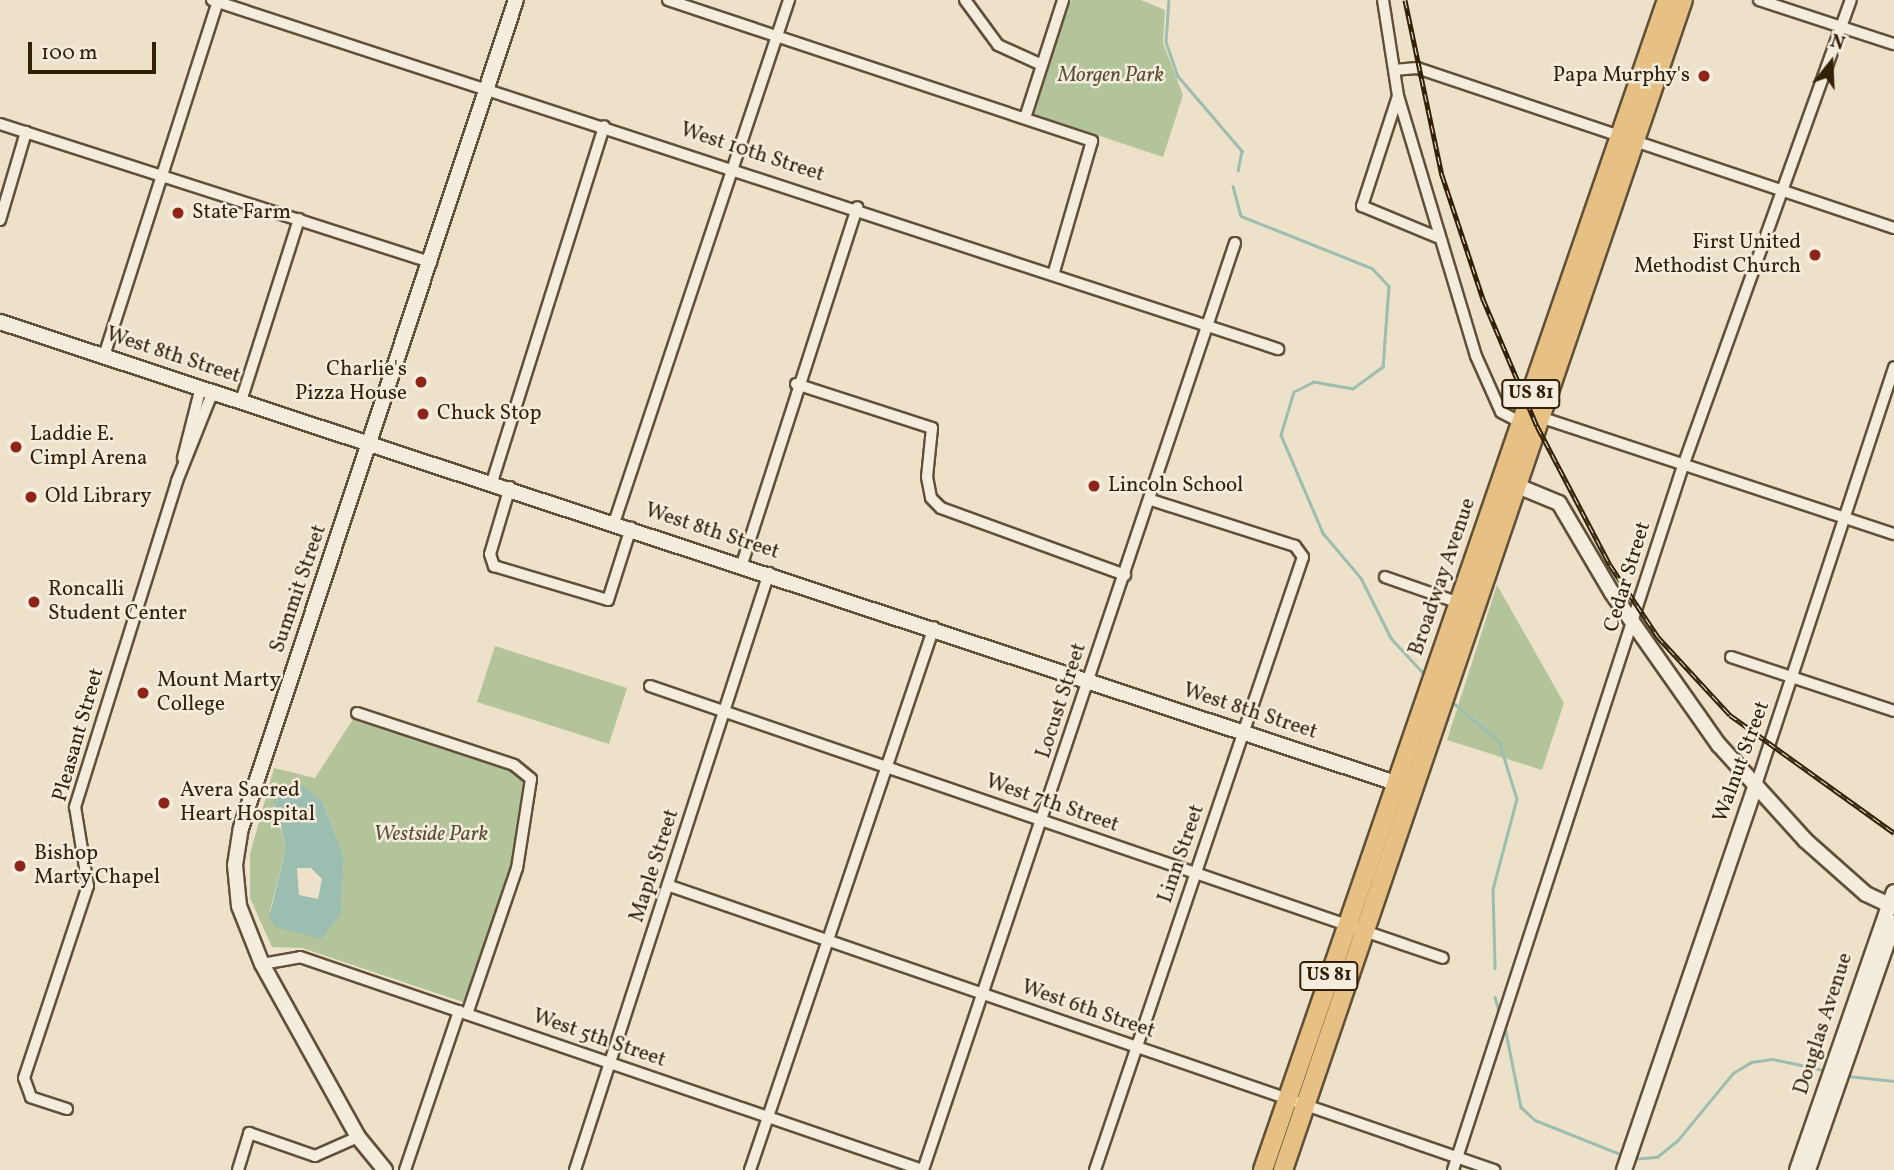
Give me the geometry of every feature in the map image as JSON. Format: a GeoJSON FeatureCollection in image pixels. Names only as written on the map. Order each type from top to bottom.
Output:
{"type":"FeatureCollection","features":[{"type":"Feature","properties":{"kind":"highway","name":"Broadway Avenue"},"geometry":{"type":"LineString","coordinates":[[1263,1170],[1295,1102],[1402,785],[1532,424],[1627,138],[1667,0]]}},
{"type":"Feature","properties":{"kind":"highway","name":"Broadway Avenue"},"geometry":{"type":"LineString","coordinates":[[1627,138],[1683,0]]}},
{"type":"Feature","properties":{"kind":"highway","name":"Broadway Avenue"},"geometry":{"type":"LineString","coordinates":[[1283,1170],[1295,1102]]}},
{"type":"Feature","properties":{"kind":"street","name":"Summit Street"},"geometry":{"type":"LineString","coordinates":[[385,1170],[358,1137],[262,964],[239,906],[235,865],[241,828],[516,0]]}},
{"type":"Feature","properties":{"kind":"street"},"geometry":{"type":"LineString","coordinates":[[668,0],[1092,141],[1054,272]]}},
{"type":"Feature","properties":{"kind":"street"},"geometry":{"type":"LineString","coordinates":[[614,523],[789,0]]}},
{"type":"Feature","properties":{"kind":"street"},"geometry":{"type":"LineString","coordinates":[[965,0],[998,45],[1042,65]]}},
{"type":"Feature","properties":{"kind":"street"},"geometry":{"type":"LineString","coordinates":[[1025,118],[1063,0]]}},
{"type":"Feature","properties":{"kind":"street"},"geometry":{"type":"LineString","coordinates":[[1383,0],[1398,96],[1437,237],[1489,391],[1502,412],[1532,424],[1684,466],[1894,534]]}},
{"type":"Feature","properties":{"kind":"street"},"geometry":{"type":"LineString","coordinates":[[1759,0],[1894,44]]}},
{"type":"Feature","properties":{"kind":"street","name":"Cedar Street"},"geometry":{"type":"LineString","coordinates":[[1453,1170],[1499,1038],[1684,466],[1852,0]]}},
{"type":"Feature","properties":{"kind":"street","name":"West 10th Street"},"geometry":{"type":"LineString","coordinates":[[216,1],[487,91],[857,207],[1209,323],[1278,349]]}},
{"type":"Feature","properties":{"kind":"street"},"geometry":{"type":"LineString","coordinates":[[104,356],[216,1]]}},
{"type":"Feature","properties":{"kind":"street"},"geometry":{"type":"LineString","coordinates":[[1394,70],[1417,68],[1894,228]]}},
{"type":"Feature","properties":{"kind":"street"},"geometry":{"type":"LineString","coordinates":[[1398,96],[1362,206],[1437,237]]}},
{"type":"Feature","properties":{"kind":"street"},"geometry":{"type":"LineString","coordinates":[[0,124],[431,262]]}},
{"type":"Feature","properties":{"kind":"street"},"geometry":{"type":"LineString","coordinates":[[492,482],[604,126]]}},
{"type":"Feature","properties":{"kind":"street"},"geometry":{"type":"LineString","coordinates":[[0,220],[26,132]]}},
{"type":"Feature","properties":{"kind":"street"},"geometry":{"type":"LineString","coordinates":[[742,564],[796,384],[857,207]]}},
{"type":"Feature","properties":{"kind":"street"},"geometry":{"type":"LineString","coordinates":[[241,401],[299,219]]}},
{"type":"Feature","properties":{"kind":"street","name":"Locust Street"},"geometry":{"type":"LineString","coordinates":[[923,1170],[1043,821],[1235,243]]}},
{"type":"Feature","properties":{"kind":"street","name":"West 8th Street"},"geometry":{"type":"LineString","coordinates":[[0,322],[934,627],[1402,785]]}},
{"type":"Feature","properties":{"kind":"street","name":"Walnut Street"},"geometry":{"type":"LineString","coordinates":[[1624,1169],[1794,678],[1842,517],[1894,367]]}},
{"type":"Feature","properties":{"kind":"street"},"geometry":{"type":"LineString","coordinates":[[796,384],[932,428],[927,477],[931,498],[942,508],[1125,575]]}},
{"type":"Feature","properties":{"kind":"street","name":"Pleasant Street"},"geometry":{"type":"LineString","coordinates":[[67,1109],[31,1097],[24,1078],[88,886],[75,807],[207,389]]}},
{"type":"Feature","properties":{"kind":"street"},"geometry":{"type":"LineString","coordinates":[[1509,482],[1559,503],[1633,625],[1719,746],[1805,840],[1891,901]]}},
{"type":"Feature","properties":{"kind":"street"},"geometry":{"type":"LineString","coordinates":[[510,487],[490,564],[608,600],[631,528]]}},
{"type":"Feature","properties":{"kind":"street","name":"Linn Street"},"geometry":{"type":"LineString","coordinates":[[1095,1170],[1244,732],[1301,551],[1151,500]]}},
{"type":"Feature","properties":{"kind":"street","name":"Maple Street"},"geometry":{"type":"LineString","coordinates":[[575,1170],[670,886],[769,573]]}},
{"type":"Feature","properties":{"kind":"street"},"geometry":{"type":"LineString","coordinates":[[1385,577],[1466,606]]}},
{"type":"Feature","properties":{"kind":"street"},"geometry":{"type":"LineString","coordinates":[[750,1170],[934,627]]}},
{"type":"Feature","properties":{"kind":"street"},"geometry":{"type":"LineString","coordinates":[[1731,657],[1894,710]]}},
{"type":"Feature","properties":{"kind":"street","name":"West 7th Street"},"geometry":{"type":"LineString","coordinates":[[650,686],[1443,958]]}},
{"type":"Feature","properties":{"kind":"street"},"geometry":{"type":"LineString","coordinates":[[357,713],[514,765],[531,779],[517,868],[405,1170]]}},
{"type":"Feature","properties":{"kind":"street","name":"West 6th Street"},"geometry":{"type":"LineString","coordinates":[[670,886],[1494,1170]]}},
{"type":"Feature","properties":{"kind":"street","name":"Douglas Avenue"},"geometry":{"type":"LineString","coordinates":[[1797,1170],[1828,1094],[1891,901]]}},
{"type":"Feature","properties":{"kind":"street","name":"Douglas Avenue"},"geometry":{"type":"LineString","coordinates":[[1841,1056],[1894,923]]}},
{"type":"Feature","properties":{"kind":"street","name":"West 5th Street"},"geometry":{"type":"LineString","coordinates":[[262,964],[300,957],[923,1170]]}},
{"type":"Feature","properties":{"kind":"street","name":"Douglas Avenue"},"geometry":{"type":"LineString","coordinates":[[1808,1170],[1828,1094]]}},
{"type":"Feature","properties":{"kind":"street"},"geometry":{"type":"LineString","coordinates":[[238,1170],[249,1133],[315,1156],[358,1137]]}},
{"type":"Feature","properties":{"kind":"green space","name":"Morgen Park"},"geometry":{"type":"Polygon","coordinates":[[[1071,0],[1141,0],[1165,10],[1163,43],[1183,95],[1163,157],[1034,114],[1071,0]]]}},
{"type":"Feature","properties":{"kind":"green space"},"geometry":{"type":"Polygon","coordinates":[[[1497,585],[1564,703],[1542,770],[1447,740],[1497,585]]]}},
{"type":"Feature","properties":{"kind":"green space"},"geometry":{"type":"Polygon","coordinates":[[[495,646],[627,688],[609,744],[477,702],[495,646]]]}},
{"type":"Feature","properties":{"kind":"green space","name":"Westside Park"},"geometry":{"type":"Polygon","coordinates":[[[357,713],[514,765],[531,787],[517,868],[463,1002],[302,948],[272,947],[250,898],[250,854],[274,768],[315,778],[357,713]],[[323,803],[274,807],[286,847],[270,911],[341,914],[344,857],[323,803]]]}},
{"type":"Feature","properties":{"kind":"shaded area"},"geometry":{"type":"Polygon","coordinates":[[[300,783],[323,803],[344,857],[341,914],[321,939],[276,927],[269,918],[286,847],[274,801],[281,788],[300,783]],[[297,868],[299,895],[318,899],[322,879],[311,868],[297,868]]]}},
{"type":"Feature","properties":{"kind":"waterway"},"geometry":{"type":"LineString","coordinates":[[1169,0],[1166,42],[1178,76],[1242,151],[1238,171]]}},
{"type":"Feature","properties":{"kind":"waterway"},"geometry":{"type":"LineString","coordinates":[[1233,186],[1241,216],[1372,268],[1389,286],[1383,367],[1353,389],[1314,382],[1294,392],[1281,435],[1323,533],[1361,578],[1391,638],[1427,677]]}},
{"type":"Feature","properties":{"kind":"waterway"},"geometry":{"type":"LineString","coordinates":[[1451,701],[1499,741],[1517,799],[1493,889],[1495,968]]}},
{"type":"Feature","properties":{"kind":"waterway"},"geometry":{"type":"LineString","coordinates":[[1495,997],[1500,1014]]}},
{"type":"Feature","properties":{"kind":"waterway"},"geometry":{"type":"LineString","coordinates":[[1505,1027],[1521,1107],[1535,1120],[1623,1155]]}},
{"type":"Feature","properties":{"kind":"waterway"},"geometry":{"type":"LineString","coordinates":[[1633,1159],[1657,1157],[1677,1141],[1733,1073],[1751,1062],[1773,1059],[1828,1071]]}},
{"type":"Feature","properties":{"kind":"waterway"},"geometry":{"type":"LineString","coordinates":[[1848,1076],[1894,1081]]}},
{"type":"Feature","properties":{"kind":"railway"},"geometry":{"type":"LineString","coordinates":[[1405,0],[1442,175],[1483,299],[1537,426],[1610,565],[1658,637],[1730,715],[1894,833]]}},
{"type":"Feature","properties":{"kind":"place","name":"Papa Murphy's"},"geometry":{"type":"Point","coordinates":[1704,76]}},
{"type":"Feature","properties":{"kind":"place","name":"State Farm"},"geometry":{"type":"Point","coordinates":[178,213]}},
{"type":"Feature","properties":{"kind":"place","name":"First United Methodist Church"},"geometry":{"type":"Point","coordinates":[1815,255]}},
{"type":"Feature","properties":{"kind":"place","name":"Charlie's Pizza House"},"geometry":{"type":"Point","coordinates":[421,382]}},
{"type":"Feature","properties":{"kind":"place","name":"Chuck Stop"},"geometry":{"type":"Point","coordinates":[423,414]}},
{"type":"Feature","properties":{"kind":"place","name":"Laddie E. Cimpl Arena"},"geometry":{"type":"Point","coordinates":[16,447]}},
{"type":"Feature","properties":{"kind":"place","name":"Lincoln School"},"geometry":{"type":"Point","coordinates":[1094,486]}},
{"type":"Feature","properties":{"kind":"place","name":"Old Library"},"geometry":{"type":"Point","coordinates":[31,497]}},
{"type":"Feature","properties":{"kind":"place","name":"Roncalli Student Center"},"geometry":{"type":"Point","coordinates":[34,602]}},
{"type":"Feature","properties":{"kind":"place","name":"Mount Marty College"},"geometry":{"type":"Point","coordinates":[143,693]}},
{"type":"Feature","properties":{"kind":"place","name":"Avera Sacred Heart Hospital"},"geometry":{"type":"Point","coordinates":[164,803]}},
{"type":"Feature","properties":{"kind":"place","name":"Bishop Marty Chapel"},"geometry":{"type":"Point","coordinates":[20,866]}}]}
